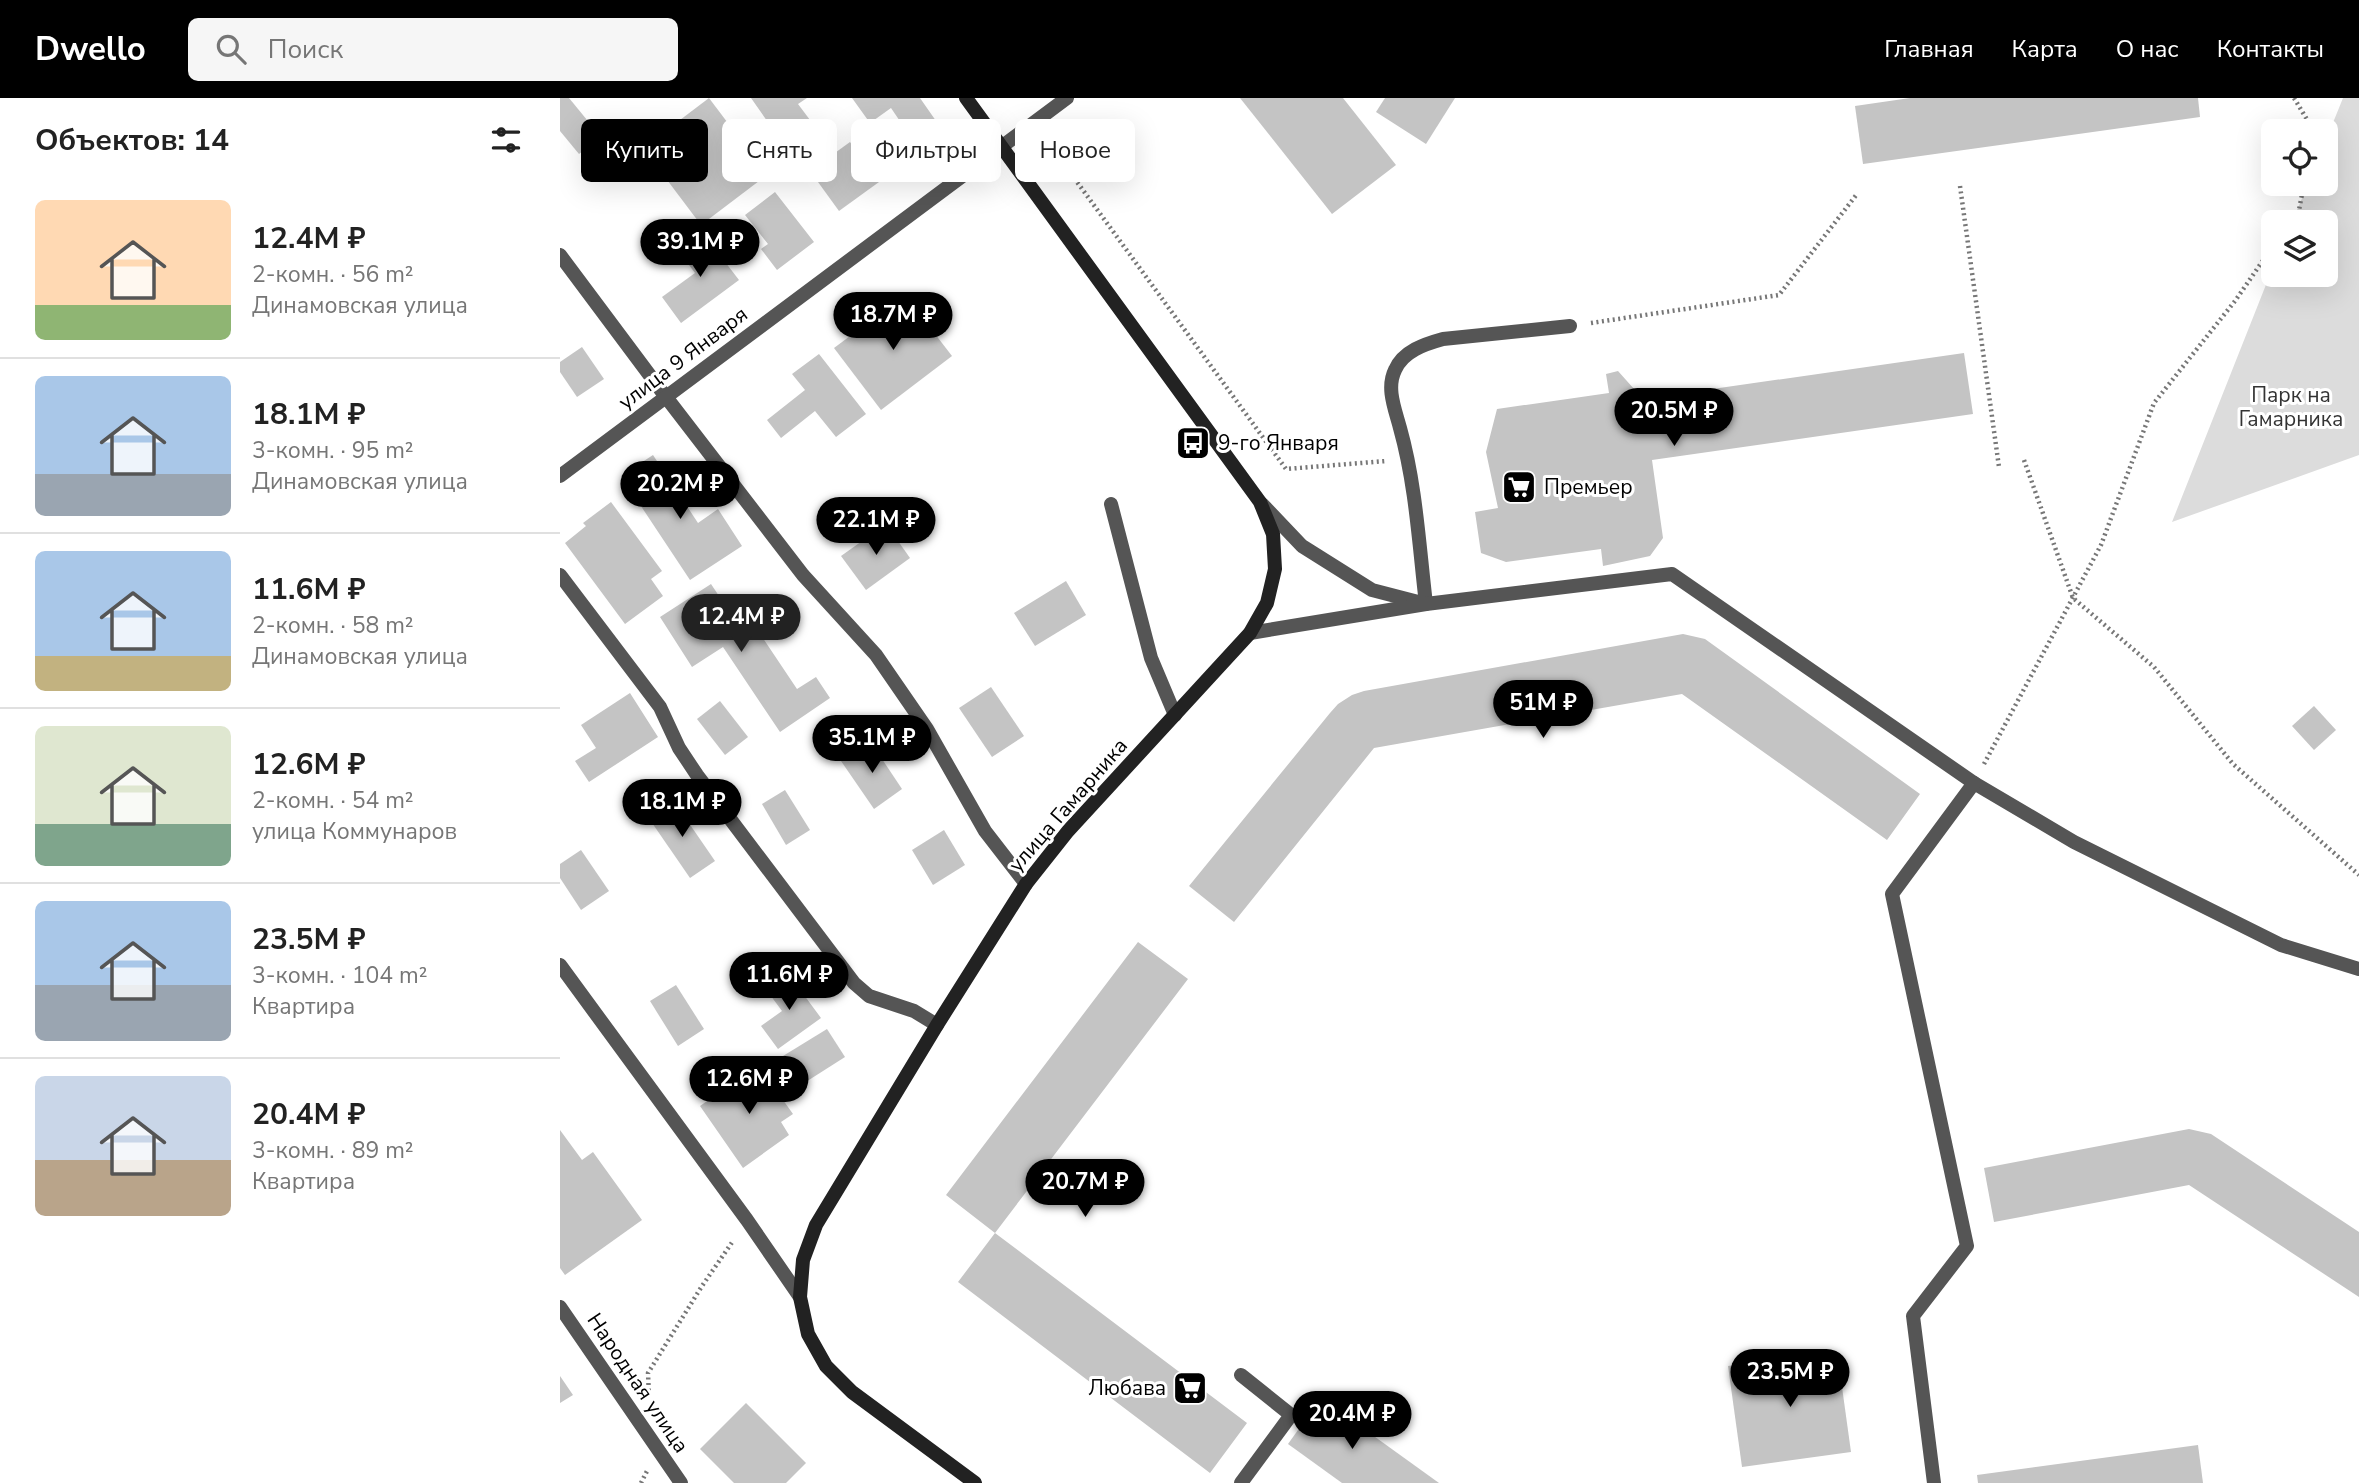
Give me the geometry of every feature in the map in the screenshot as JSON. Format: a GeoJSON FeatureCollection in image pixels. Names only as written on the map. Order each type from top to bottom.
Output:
{"type":"FeatureCollection","features":[{"type":"Feature","properties":{"kind":"street","name":"улица Гамарника"},"geometry":{"type":"LineString","coordinates":[[966,98],[1260,502],[1273,534],[1275,569],[1267,603],[1250,633],[1068,831],[1027,884],[937,1025],[816,1225],[803,1260],[800,1297],[808,1334],[826,1366],[852,1392],[975,1483]]}},
{"type":"Feature","properties":{"kind":"street","name":"улица 9 Января"},"geometry":{"type":"LineString","coordinates":[[1039,119],[1067,98]]}},
{"type":"Feature","properties":{"kind":"street","name":"улица 9 Января"},"geometry":{"type":"LineString","coordinates":[[560,476],[1015,137]]}},
{"type":"Feature","properties":{"kind":"street"},"geometry":{"type":"LineString","coordinates":[[560,255],[803,575],[876,655],[927,729],[985,831],[1027,884]]}},
{"type":"Feature","properties":{"kind":"street"},"geometry":{"type":"LineString","coordinates":[[1426,604],[1409,459],[1391,395],[1395,369],[1411,351],[1443,339],[1570,326]]}},
{"type":"Feature","properties":{"kind":"street"},"geometry":{"type":"LineString","coordinates":[[1260,502],[1302,546],[1372,590],[1426,604]]}},
{"type":"Feature","properties":{"kind":"street"},"geometry":{"type":"LineString","coordinates":[[1111,504],[1151,658],[1175,715]]}},
{"type":"Feature","properties":{"kind":"street"},"geometry":{"type":"LineString","coordinates":[[1250,633],[1426,604],[1672,574],[1974,783],[2074,842],[2281,945],[2359,968]]}},
{"type":"Feature","properties":{"kind":"street"},"geometry":{"type":"LineString","coordinates":[[560,575],[660,707],[679,748],[697,775],[854,983],[869,996],[914,1011],[937,1025]]}},
{"type":"Feature","properties":{"kind":"street"},"geometry":{"type":"LineString","coordinates":[[1934,1483],[1913,1316],[1968,1246],[1892,894],[1974,783]]}},
{"type":"Feature","properties":{"kind":"street"},"geometry":{"type":"LineString","coordinates":[[560,965],[747,1220],[800,1297]]}},
{"type":"Feature","properties":{"kind":"street","name":"Народная улица"},"geometry":{"type":"LineString","coordinates":[[560,1307],[681,1483]]}},
{"type":"Feature","properties":{"kind":"street"},"geometry":{"type":"LineString","coordinates":[[1241,1375],[1291,1415],[1241,1483]]}},
{"type":"Feature","properties":{"kind":"path"},"geometry":{"type":"LineString","coordinates":[[2294,98],[2307,119]]}},
{"type":"Feature","properties":{"kind":"path"},"geometry":{"type":"LineString","coordinates":[[1077,182],[1286,469],[1409,459]]}},
{"type":"Feature","properties":{"kind":"path"},"geometry":{"type":"LineString","coordinates":[[1960,186],[1998,467]]}},
{"type":"Feature","properties":{"kind":"path"},"geometry":{"type":"LineString","coordinates":[[1570,326],[1779,295],[1857,194]]}},
{"type":"Feature","properties":{"kind":"path"},"geometry":{"type":"LineString","coordinates":[[1974,783],[2101,545],[2154,403],[2235,301],[2261,263]]}},
{"type":"Feature","properties":{"kind":"path"},"geometry":{"type":"LineString","coordinates":[[2024,460],[2073,598],[2154,667],[2233,764],[2359,875]]}},
{"type":"Feature","properties":{"kind":"path"},"geometry":{"type":"LineString","coordinates":[[649,1400],[648,1373],[747,1220]]}},
{"type":"Feature","properties":{"kind":"path"},"geometry":{"type":"LineString","coordinates":[[640,1483],[655,1455],[650,1440]]}},
{"type":"Feature","properties":{"kind":"green space","name":"Парк на Гамарника"},"geometry":{"type":"Polygon","coordinates":[[[2343,98],[2359,98],[2359,455],[2172,522],[2265,287],[2338,287],[2338,210],[2297,210],[2303,196],[2338,196],[2338,119],[2334,119],[2343,98]]]}},
{"type":"Feature","properties":{"kind":"building"},"geometry":{"type":"Polygon","coordinates":[[[560,98],[569,98],[586,119],[581,119],[581,152],[579,154],[560,131],[560,98]]]}},
{"type":"Feature","properties":{"kind":"building"},"geometry":{"type":"Polygon","coordinates":[[[709,98],[725,119],[722,119],[722,182],[758,182],[701,225],[669,182],[708,182],[708,119],[681,119],[709,98]]]}},
{"type":"Feature","properties":{"kind":"building"},"geometry":{"type":"Polygon","coordinates":[[[751,98],[807,98],[798,104],[809,119],[766,119],[751,98]]]}},
{"type":"Feature","properties":{"kind":"building"},"geometry":{"type":"Polygon","coordinates":[[[852,98],[920,98],[935,119],[898,119],[891,108],[876,119],[867,119],[852,98]]]}},
{"type":"Feature","properties":{"kind":"building"},"geometry":{"type":"Polygon","coordinates":[[[1240,98],[1343,98],[1396,165],[1332,214],[1240,98]]]}},
{"type":"Feature","properties":{"kind":"building"},"geometry":{"type":"Polygon","coordinates":[[[1385,98],[1455,98],[1426,144],[1376,112],[1385,98]]]}},
{"type":"Feature","properties":{"kind":"building"},"geometry":{"type":"Polygon","coordinates":[[[1910,98],[2198,98],[2200,117],[1863,164],[1855,106],[1910,98]]]}},
{"type":"Feature","properties":{"kind":"building"},"geometry":{"type":"Polygon","coordinates":[[[851,143],[851,182],[879,182],[839,211],[818,182],[837,182],[837,151],[851,143]]]}},
{"type":"Feature","properties":{"kind":"building"},"geometry":{"type":"Polygon","coordinates":[[[775,192],[814,242],[777,270],[761,249],[768,244],[745,215],[775,192]]]}},
{"type":"Feature","properties":{"kind":"building"},"geometry":{"type":"Polygon","coordinates":[[[702,232],[739,280],[681,323],[662,297],[695,273],[677,249],[702,232]]]}},
{"type":"Feature","properties":{"kind":"building"},"geometry":{"type":"Polygon","coordinates":[[[905,295],[952,356],[881,410],[834,348],[905,295]]]}},
{"type":"Feature","properties":{"kind":"building"},"geometry":{"type":"Polygon","coordinates":[[[582,347],[604,379],[577,397],[560,372],[560,362],[582,347]]]}},
{"type":"Feature","properties":{"kind":"building"},"geometry":{"type":"Polygon","coordinates":[[[1964,353],[1973,414],[1652,460],[1663,538],[1650,556],[1603,566],[1601,549],[1506,562],[1481,553],[1475,512],[1498,508],[1486,452],[1497,409],[1609,393],[1606,374],[1618,371],[1643,399],[1964,353]]]}},
{"type":"Feature","properties":{"kind":"building"},"geometry":{"type":"Polygon","coordinates":[[[819,354],[866,414],[836,437],[815,411],[781,438],[767,420],[805,390],[792,374],[819,354]]]}},
{"type":"Feature","properties":{"kind":"building"},"geometry":{"type":"Polygon","coordinates":[[[653,455],[698,523],[718,509],[742,546],[690,580],[621,476],[653,455]]]}},
{"type":"Feature","properties":{"kind":"building"},"geometry":{"type":"Polygon","coordinates":[[[611,502],[662,571],[651,579],[663,596],[625,624],[565,543],[586,526],[583,523],[611,502]]]}},
{"type":"Feature","properties":{"kind":"building"},"geometry":{"type":"Polygon","coordinates":[[[886,524],[910,558],[866,590],[841,556],[886,524]]]}},
{"type":"Feature","properties":{"kind":"building"},"geometry":{"type":"Polygon","coordinates":[[[1066,581],[1086,615],[1035,646],[1014,613],[1066,581]]]}},
{"type":"Feature","properties":{"kind":"building"},"geometry":{"type":"Polygon","coordinates":[[[711,584],[723,602],[734,595],[797,689],[816,677],[830,698],[780,732],[723,647],[692,667],[660,617],[711,584]]]}},
{"type":"Feature","properties":{"kind":"building"},"geometry":{"type":"Polygon","coordinates":[[[1683,634],[1705,639],[1920,794],[1887,840],[1682,694],[1374,748],[1234,922],[1189,886],[1330,713],[1352,695],[1683,634]]]}},
{"type":"Feature","properties":{"kind":"building"},"geometry":{"type":"Polygon","coordinates":[[[991,687],[1024,736],[992,757],[959,708],[991,687]]]}},
{"type":"Feature","properties":{"kind":"building"},"geometry":{"type":"Polygon","coordinates":[[[630,693],[658,737],[589,782],[575,761],[596,748],[581,725],[630,693]]]}},
{"type":"Feature","properties":{"kind":"building"},"geometry":{"type":"Polygon","coordinates":[[[720,701],[748,737],[725,755],[697,719],[720,701]]]}},
{"type":"Feature","properties":{"kind":"building"},"geometry":{"type":"Polygon","coordinates":[[[2314,706],[2336,730],[2314,750],[2292,726],[2314,706]]]}},
{"type":"Feature","properties":{"kind":"building"},"geometry":{"type":"Polygon","coordinates":[[[870,741],[902,789],[874,809],[841,761],[870,741]]]}},
{"type":"Feature","properties":{"kind":"building"},"geometry":{"type":"Polygon","coordinates":[[[785,790],[810,830],[786,845],[762,804],[785,790]]]}},
{"type":"Feature","properties":{"kind":"building"},"geometry":{"type":"Polygon","coordinates":[[[673,800],[715,861],[690,878],[648,817],[673,800]]]}},
{"type":"Feature","properties":{"kind":"building"},"geometry":{"type":"Polygon","coordinates":[[[944,830],[965,865],[933,885],[912,850],[944,830]]]}},
{"type":"Feature","properties":{"kind":"building"},"geometry":{"type":"Polygon","coordinates":[[[581,850],[609,891],[581,910],[560,878],[560,864],[581,850]]]}},
{"type":"Feature","properties":{"kind":"building"},"geometry":{"type":"Polygon","coordinates":[[[1138,942],[1188,979],[995,1233],[946,1195],[1138,942]]]}},
{"type":"Feature","properties":{"kind":"building"},"geometry":{"type":"Polygon","coordinates":[[[787,972],[821,1018],[778,1049],[761,1026],[782,1011],[765,988],[787,972]]]}},
{"type":"Feature","properties":{"kind":"building"},"geometry":{"type":"Polygon","coordinates":[[[676,985],[704,1029],[678,1046],[650,1001],[676,985]]]}},
{"type":"Feature","properties":{"kind":"building"},"geometry":{"type":"Polygon","coordinates":[[[827,1029],[845,1057],[801,1085],[783,1056],[827,1029]]]}},
{"type":"Feature","properties":{"kind":"building"},"geometry":{"type":"Polygon","coordinates":[[[758,1065],[793,1114],[781,1122],[789,1135],[743,1168],[700,1106],[758,1065]]]}},
{"type":"Feature","properties":{"kind":"building"},"geometry":{"type":"Polygon","coordinates":[[[2189,1129],[2211,1134],[2359,1232],[2359,1297],[2189,1185],[1994,1222],[1984,1168],[2189,1129]]]}},
{"type":"Feature","properties":{"kind":"building"},"geometry":{"type":"Polygon","coordinates":[[[560,1130],[582,1160],[593,1152],[642,1220],[565,1275],[560,1268],[560,1130]]]}},
{"type":"Feature","properties":{"kind":"building"},"geometry":{"type":"Polygon","coordinates":[[[995,1233],[1247,1423],[1210,1473],[958,1282],[995,1233]]]}},
{"type":"Feature","properties":{"kind":"building"},"geometry":{"type":"Polygon","coordinates":[[[1837,1351],[1851,1452],[1742,1467],[1728,1366],[1837,1351]]]}},
{"type":"Feature","properties":{"kind":"building"},"geometry":{"type":"Polygon","coordinates":[[[560,1376],[573,1395],[560,1403],[560,1376]]]}},
{"type":"Feature","properties":{"kind":"building"},"geometry":{"type":"Polygon","coordinates":[[[1321,1398],[1439,1483],[1342,1483],[1288,1444],[1321,1398]]]}},
{"type":"Feature","properties":{"kind":"building"},"geometry":{"type":"Polygon","coordinates":[[[746,1403],[806,1463],[786,1483],[734,1483],[700,1449],[746,1403]]]}},
{"type":"Feature","properties":{"kind":"building"},"geometry":{"type":"Polygon","coordinates":[[[2198,1445],[2203,1483],[1978,1483],[1977,1475],[2198,1445]]]}},
{"type":"Feature","properties":{"kind":"place","name":"9-го Января"},"geometry":{"type":"Point","coordinates":[1193,443]}},
{"type":"Feature","properties":{"kind":"place","name":"Премьер"},"geometry":{"type":"Point","coordinates":[1519,487]}},
{"type":"Feature","properties":{"kind":"place","name":"Любава"},"geometry":{"type":"Point","coordinates":[1190,1388]}}]}
